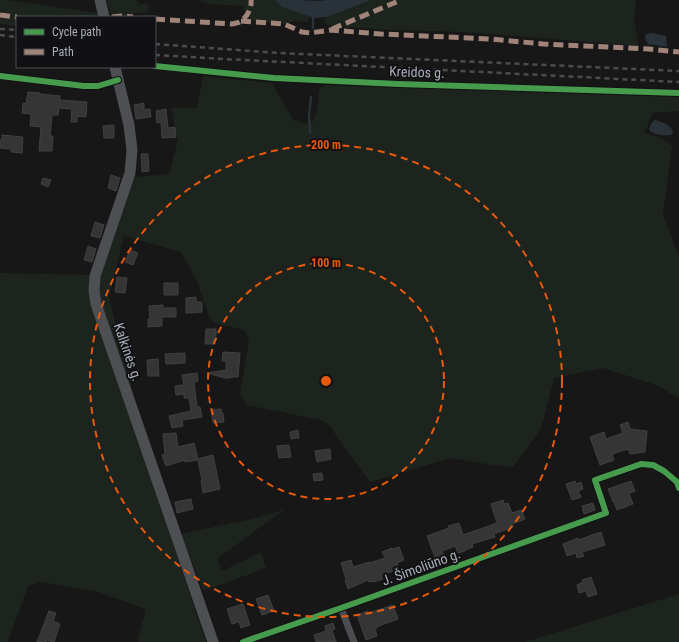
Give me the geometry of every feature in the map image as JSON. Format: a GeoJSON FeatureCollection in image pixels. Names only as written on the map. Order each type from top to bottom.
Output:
{"type":"FeatureCollection","features":[{"type":"Feature","properties":{"kind":"main road"},"geometry":{"type":"LineString","coordinates":[[100,0],[104,16]]}},
{"type":"Feature","properties":{"kind":"main road","name":"Kalkinės g."},"geometry":{"type":"LineString","coordinates":[[115,68],[129,125],[132,150],[130,174],[95,276],[94,291],[96,304],[213,642]]}},
{"type":"Feature","properties":{"kind":"street","name":"Kreidos g."},"geometry":{"type":"LineString","coordinates":[[156,66],[274,78],[679,93]]}},
{"type":"Feature","properties":{"kind":"street"},"geometry":{"type":"LineString","coordinates":[[0,76],[84,86],[98,86],[118,80]]}},
{"type":"Feature","properties":{"kind":"street","name":"J. Šimoliūno g."},"geometry":{"type":"LineString","coordinates":[[243,642],[606,513],[595,480],[641,464],[653,465],[673,478],[677,482],[679,488]]}},
{"type":"Feature","properties":{"kind":"street"},"geometry":{"type":"LineString","coordinates":[[341,608],[354,642]]}},
{"type":"Feature","properties":{"kind":"shaded area"},"geometry":{"type":"Polygon","coordinates":[[[0,0],[98,13],[98,16],[16,16],[16,26],[0,24],[0,0]]]}},
{"type":"Feature","properties":{"kind":"shaded area"},"geometry":{"type":"Polygon","coordinates":[[[106,0],[136,0],[140,4],[147,4],[149,6],[149,10],[146,13],[134,13],[132,16],[112,16],[106,0]]]}},
{"type":"Feature","properties":{"kind":"shaded area"},"geometry":{"type":"Polygon","coordinates":[[[195,0],[275,0],[282,7],[310,16],[308,22],[295,21],[284,24],[255,22],[247,15],[242,6],[211,4],[195,0]]]}},
{"type":"Feature","properties":{"kind":"shaded area"},"geometry":{"type":"Polygon","coordinates":[[[275,0],[371,0],[327,17],[314,18],[282,7],[275,0]]]}},
{"type":"Feature","properties":{"kind":"shaded area"},"geometry":{"type":"Polygon","coordinates":[[[371,0],[636,0],[634,21],[639,46],[463,32],[391,30],[335,26],[327,25],[323,22],[327,17],[371,0]]]}},
{"type":"Feature","properties":{"kind":"shaded area"},"geometry":{"type":"Polygon","coordinates":[[[651,33],[666,36],[667,47],[648,44],[645,38],[646,34],[651,33]]]}},
{"type":"Feature","properties":{"kind":"shaded area"},"geometry":{"type":"Polygon","coordinates":[[[203,76],[272,83],[293,120],[306,124],[313,121],[317,110],[319,90],[324,85],[478,89],[679,97],[679,111],[652,113],[645,133],[663,139],[672,146],[663,214],[679,257],[679,398],[659,386],[603,368],[554,378],[541,429],[513,467],[451,458],[370,482],[328,424],[321,420],[247,405],[240,394],[249,340],[244,330],[215,323],[209,317],[197,281],[181,252],[124,236],[109,297],[132,388],[126,385],[99,294],[99,279],[134,177],[169,174],[178,140],[171,108],[197,108],[203,76]]]}},
{"type":"Feature","properties":{"kind":"shaded area"},"geometry":{"type":"Polygon","coordinates":[[[655,120],[664,123],[673,131],[673,134],[664,135],[651,132],[649,130],[650,127],[655,120]]]}},
{"type":"Feature","properties":{"kind":"shaded area"},"geometry":{"type":"Polygon","coordinates":[[[0,273],[90,275],[107,350],[206,642],[139,642],[138,639],[146,609],[95,591],[41,582],[28,586],[8,642],[0,642],[0,273]]]}},
{"type":"Feature","properties":{"kind":"shaded area"},"geometry":{"type":"Polygon","coordinates":[[[285,509],[217,559],[222,571],[261,552],[266,568],[203,591],[181,534],[256,518],[285,509]]]}},
{"type":"Feature","properties":{"kind":"shaded area"},"geometry":{"type":"Polygon","coordinates":[[[679,594],[679,642],[525,642],[679,594]]]}},
{"type":"Feature","properties":{"kind":"building"},"geometry":{"type":"Polygon","coordinates":[[[28,92],[60,96],[60,100],[87,102],[86,117],[77,116],[77,122],[71,122],[72,109],[59,108],[58,115],[52,115],[50,136],[53,136],[52,151],[39,151],[41,127],[30,126],[31,114],[22,113],[23,103],[26,104],[28,92]]]}},
{"type":"Feature","properties":{"kind":"building"},"geometry":{"type":"Polygon","coordinates":[[[144,103],[144,110],[150,109],[151,117],[136,119],[134,105],[144,103]]]}},
{"type":"Feature","properties":{"kind":"building"},"geometry":{"type":"Polygon","coordinates":[[[166,109],[168,128],[175,127],[176,137],[162,138],[161,122],[157,123],[156,111],[166,109]]]}},
{"type":"Feature","properties":{"kind":"building"},"geometry":{"type":"Polygon","coordinates":[[[114,125],[114,138],[104,138],[103,126],[114,125]]]}},
{"type":"Feature","properties":{"kind":"building"},"geometry":{"type":"Polygon","coordinates":[[[2,135],[23,137],[22,153],[11,152],[11,149],[0,148],[0,140],[2,140],[2,135]]]}},
{"type":"Feature","properties":{"kind":"building"},"geometry":{"type":"Polygon","coordinates":[[[141,154],[148,154],[149,171],[142,172],[141,154]]]}},
{"type":"Feature","properties":{"kind":"building"},"geometry":{"type":"Polygon","coordinates":[[[111,175],[120,178],[116,191],[108,188],[111,175]]]}},
{"type":"Feature","properties":{"kind":"building"},"geometry":{"type":"Polygon","coordinates":[[[43,178],[51,180],[48,187],[41,184],[43,178]]]}},
{"type":"Feature","properties":{"kind":"building"},"geometry":{"type":"Polygon","coordinates":[[[95,222],[104,225],[100,238],[91,236],[95,222]]]}},
{"type":"Feature","properties":{"kind":"building"},"geometry":{"type":"Polygon","coordinates":[[[88,246],[96,249],[92,262],[84,260],[88,246]]]}},
{"type":"Feature","properties":{"kind":"building"},"geometry":{"type":"Polygon","coordinates":[[[130,250],[138,253],[133,265],[125,262],[130,250]]]}},
{"type":"Feature","properties":{"kind":"building"},"geometry":{"type":"Polygon","coordinates":[[[117,277],[127,278],[125,293],[115,292],[117,277]]]}},
{"type":"Feature","properties":{"kind":"building"},"geometry":{"type":"Polygon","coordinates":[[[164,283],[178,283],[178,295],[164,295],[164,283]]]}},
{"type":"Feature","properties":{"kind":"building"},"geometry":{"type":"Polygon","coordinates":[[[196,297],[196,302],[202,302],[202,312],[186,313],[186,298],[196,297]]]}},
{"type":"Feature","properties":{"kind":"building"},"geometry":{"type":"Polygon","coordinates":[[[163,305],[163,308],[176,308],[176,317],[162,317],[162,326],[148,327],[148,319],[150,319],[149,306],[163,305]]]}},
{"type":"Feature","properties":{"kind":"building"},"geometry":{"type":"Polygon","coordinates":[[[206,329],[216,329],[214,344],[205,344],[206,329]]]}},
{"type":"Feature","properties":{"kind":"building"},"geometry":{"type":"Polygon","coordinates":[[[223,352],[240,353],[238,377],[225,378],[207,373],[226,370],[226,361],[222,361],[223,352]]]}},
{"type":"Feature","properties":{"kind":"building"},"geometry":{"type":"Polygon","coordinates":[[[185,353],[185,363],[166,364],[165,354],[185,353]]]}},
{"type":"Feature","properties":{"kind":"building"},"geometry":{"type":"Polygon","coordinates":[[[158,359],[159,376],[148,376],[147,360],[158,359]]]}},
{"type":"Feature","properties":{"kind":"building"},"geometry":{"type":"Polygon","coordinates":[[[197,373],[198,381],[194,382],[197,407],[200,407],[202,417],[182,420],[183,426],[172,428],[169,416],[191,411],[189,398],[184,398],[184,394],[176,395],[175,386],[184,385],[182,375],[197,373]]]}},
{"type":"Feature","properties":{"kind":"building"},"geometry":{"type":"Polygon","coordinates":[[[221,409],[224,422],[213,423],[211,410],[221,409]]]}},
{"type":"Feature","properties":{"kind":"building"},"geometry":{"type":"Polygon","coordinates":[[[628,422],[630,429],[647,431],[645,452],[630,454],[628,449],[612,454],[614,460],[600,465],[590,437],[604,432],[606,439],[623,433],[620,425],[628,422]]]}},
{"type":"Feature","properties":{"kind":"building"},"geometry":{"type":"Polygon","coordinates":[[[298,430],[299,438],[291,439],[290,432],[298,430]]]}},
{"type":"Feature","properties":{"kind":"building"},"geometry":{"type":"Polygon","coordinates":[[[176,433],[178,447],[194,443],[198,459],[213,455],[220,489],[203,493],[198,460],[185,462],[185,460],[166,466],[162,455],[165,454],[163,434],[176,433]]]}},
{"type":"Feature","properties":{"kind":"building"},"geometry":{"type":"Polygon","coordinates":[[[289,445],[291,457],[279,458],[277,446],[289,445]]]}},
{"type":"Feature","properties":{"kind":"building"},"geometry":{"type":"Polygon","coordinates":[[[330,449],[331,459],[317,462],[315,451],[330,449]]]}},
{"type":"Feature","properties":{"kind":"building"},"geometry":{"type":"Polygon","coordinates":[[[322,473],[323,480],[314,481],[313,474],[322,473]]]}},
{"type":"Feature","properties":{"kind":"building"},"geometry":{"type":"Polygon","coordinates":[[[575,481],[576,484],[581,482],[583,489],[578,491],[581,497],[572,500],[566,484],[575,481]]]}},
{"type":"Feature","properties":{"kind":"building"},"geometry":{"type":"Polygon","coordinates":[[[631,481],[635,491],[629,493],[633,504],[617,510],[608,489],[631,481]]]}},
{"type":"Feature","properties":{"kind":"building"},"geometry":{"type":"Polygon","coordinates":[[[191,499],[193,509],[177,513],[175,502],[191,499]]]}},
{"type":"Feature","properties":{"kind":"building"},"geometry":{"type":"Polygon","coordinates":[[[503,500],[504,504],[508,503],[512,513],[521,510],[525,519],[512,524],[513,527],[494,534],[495,537],[472,544],[473,547],[465,551],[458,553],[455,546],[442,551],[445,557],[436,560],[427,536],[449,528],[448,526],[459,523],[463,535],[497,523],[491,504],[503,500]]]}},
{"type":"Feature","properties":{"kind":"building"},"geometry":{"type":"Polygon","coordinates":[[[593,503],[595,510],[584,514],[582,506],[593,503]]]}},
{"type":"Feature","properties":{"kind":"building"},"geometry":{"type":"Polygon","coordinates":[[[601,532],[605,545],[582,552],[584,556],[577,558],[576,553],[567,556],[563,544],[578,538],[578,540],[601,532]]]}},
{"type":"Feature","properties":{"kind":"building"},"geometry":{"type":"Polygon","coordinates":[[[399,547],[404,560],[397,563],[399,569],[381,575],[383,579],[374,582],[369,582],[368,580],[348,589],[341,563],[351,560],[353,567],[369,563],[385,558],[382,552],[399,547]]]}},
{"type":"Feature","properties":{"kind":"building"},"geometry":{"type":"Polygon","coordinates":[[[591,577],[597,594],[588,597],[586,591],[579,593],[577,585],[583,582],[582,580],[591,577]]]}},
{"type":"Feature","properties":{"kind":"building"},"geometry":{"type":"Polygon","coordinates":[[[268,595],[274,611],[262,615],[256,599],[268,595]]]}},
{"type":"Feature","properties":{"kind":"building"},"geometry":{"type":"Polygon","coordinates":[[[243,604],[250,625],[241,628],[239,622],[232,624],[227,609],[243,604]]]}},
{"type":"Feature","properties":{"kind":"building"},"geometry":{"type":"Polygon","coordinates":[[[393,605],[398,619],[376,627],[377,628],[375,629],[377,636],[366,640],[357,615],[368,611],[369,613],[393,605]]]}},
{"type":"Feature","properties":{"kind":"building"},"geometry":{"type":"Polygon","coordinates":[[[49,611],[56,613],[53,621],[60,624],[54,642],[46,640],[46,642],[37,642],[49,611]]]}},
{"type":"Feature","properties":{"kind":"building"},"geometry":{"type":"Polygon","coordinates":[[[333,623],[335,629],[332,630],[336,642],[316,642],[314,635],[326,631],[325,626],[333,623]]]}},
{"type":"Feature","properties":{"kind":"waterway"},"geometry":{"type":"LineString","coordinates":[[313,15],[313,28]]}},
{"type":"Feature","properties":{"kind":"waterway"},"geometry":{"type":"LineString","coordinates":[[310,133],[309,115],[311,97]]}},
{"type":"Feature","properties":{"kind":"railway"},"geometry":{"type":"LineString","coordinates":[[0,29],[16,30]]}},
{"type":"Feature","properties":{"kind":"railway"},"geometry":{"type":"LineString","coordinates":[[0,35],[16,37]]}},
{"type":"Feature","properties":{"kind":"railway"},"geometry":{"type":"LineString","coordinates":[[156,44],[279,53],[679,71]]}},
{"type":"Feature","properties":{"kind":"railway"},"geometry":{"type":"LineString","coordinates":[[156,55],[679,82]]}},
{"type":"Feature","properties":{"kind":"marked path"},"geometry":{"type":"LineString","coordinates":[[156,19],[232,24],[240,22],[246,17],[250,8],[251,0]]}},
{"type":"Feature","properties":{"kind":"marked path"},"geometry":{"type":"LineString","coordinates":[[332,29],[401,0]]}},
{"type":"Feature","properties":{"kind":"marked path"},"geometry":{"type":"LineString","coordinates":[[0,15],[16,17]]}},
{"type":"Feature","properties":{"kind":"marked path"},"geometry":{"type":"LineString","coordinates":[[241,21],[284,24],[302,32],[310,33],[330,30],[679,52]]}},
{"type":"Feature","properties":{"kind":"cycle path"},"geometry":{"type":"LineString","coordinates":[[156,66],[274,78],[398,84],[679,93]]}},
{"type":"Feature","properties":{"kind":"cycle path"},"geometry":{"type":"LineString","coordinates":[[0,76],[84,86],[98,86],[118,80]]}},
{"type":"Feature","properties":{"kind":"cycle path"},"geometry":{"type":"LineString","coordinates":[[243,642],[606,513],[595,480],[641,464],[653,465],[664,471],[677,482],[679,488]]}}]}
